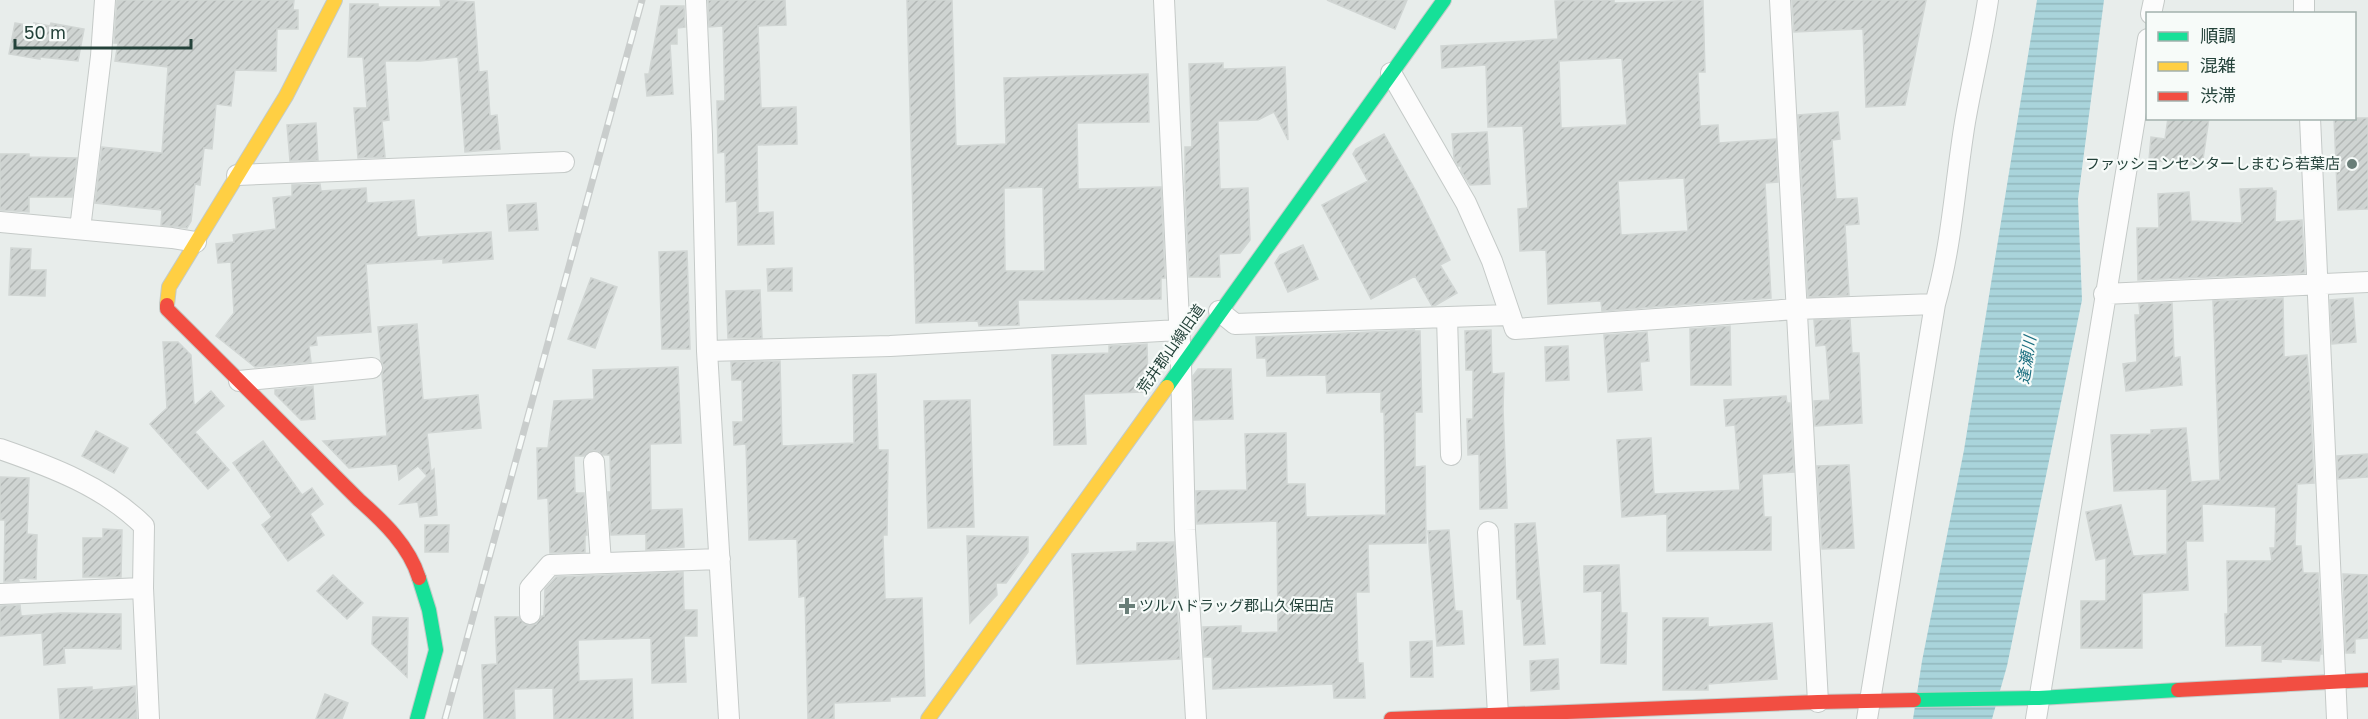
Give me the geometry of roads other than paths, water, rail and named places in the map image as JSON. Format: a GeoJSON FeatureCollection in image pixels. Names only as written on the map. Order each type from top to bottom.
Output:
{"type":"FeatureCollection","features":[{"type":"Feature","properties":{"kind":"street"},"geometry":{"type":"LineString","coordinates":[[80,229],[101,56],[105,0]]}},
{"type":"Feature","properties":{"kind":"street"},"geometry":{"type":"LineString","coordinates":[[696,0],[707,351],[729,719]]}},
{"type":"Feature","properties":{"kind":"street"},"geometry":{"type":"LineString","coordinates":[[1164,0],[1181,364],[1185,530],[1197,719]]}},
{"type":"Feature","properties":{"kind":"street","name":"荒井郡山線旧道"},"geometry":{"type":"LineString","coordinates":[[928,719],[1219,310],[1444,0]]}},
{"type":"Feature","properties":{"kind":"street"},"geometry":{"type":"LineString","coordinates":[[1780,0],[1818,702]]}},
{"type":"Feature","properties":{"kind":"street"},"geometry":{"type":"LineString","coordinates":[[1868,710],[1935,304],[1944,272],[1965,121],[1983,37],[1988,0]]}},
{"type":"Feature","properties":{"kind":"street"},"geometry":{"type":"LineString","coordinates":[[326,5],[286,96],[169,287],[167,309],[387,525],[415,565],[429,610],[436,650],[417,719]]}},
{"type":"Feature","properties":{"kind":"street"},"geometry":{"type":"LineString","coordinates":[[2036,719],[2104,294],[2146,51]]}},
{"type":"Feature","properties":{"kind":"street"},"geometry":{"type":"LineString","coordinates":[[1390,73],[1466,203],[1492,261],[1515,329],[1797,309],[1935,304]]}},
{"type":"Feature","properties":{"kind":"street"},"geometry":{"type":"LineString","coordinates":[[2310,120],[2337,719]]}},
{"type":"Feature","properties":{"kind":"street"},"geometry":{"type":"LineString","coordinates":[[237,175],[564,162]]}},
{"type":"Feature","properties":{"kind":"street"},"geometry":{"type":"LineString","coordinates":[[0,222],[196,242]]}},
{"type":"Feature","properties":{"kind":"street"},"geometry":{"type":"LineString","coordinates":[[2104,294],[2368,282]]}},
{"type":"Feature","properties":{"kind":"street"},"geometry":{"type":"LineString","coordinates":[[1219,310],[1235,324],[1510,315]]}},
{"type":"Feature","properties":{"kind":"street"},"geometry":{"type":"LineString","coordinates":[[1447,318],[1451,455]]}},
{"type":"Feature","properties":{"kind":"street"},"geometry":{"type":"LineString","coordinates":[[707,351],[890,346],[1179,330]]}},
{"type":"Feature","properties":{"kind":"street"},"geometry":{"type":"LineString","coordinates":[[239,381],[372,368]]}},
{"type":"Feature","properties":{"kind":"street"},"geometry":{"type":"LineString","coordinates":[[0,449],[34,460],[93,486],[128,510],[144,526],[143,588],[149,719]]}},
{"type":"Feature","properties":{"kind":"street"},"geometry":{"type":"LineString","coordinates":[[594,462],[601,563]]}},
{"type":"Feature","properties":{"kind":"street"},"geometry":{"type":"LineString","coordinates":[[1488,532],[1498,715]]}},
{"type":"Feature","properties":{"kind":"street"},"geometry":{"type":"LineString","coordinates":[[531,614],[530,588],[550,565],[720,559]]}},
{"type":"Feature","properties":{"kind":"street"},"geometry":{"type":"LineString","coordinates":[[0,594],[143,588]]}},
{"type":"Feature","properties":{"kind":"street"},"geometry":{"type":"LineString","coordinates":[[1391,719],[1498,715],[1652,714],[1818,702],[1868,710],[2368,680]]}},
{"type":"Feature","properties":{"kind":"water","name":"逢瀬川"},"geometry":{"type":"Polygon","coordinates":[[[2037,0],[2104,0],[2078,199],[2082,300],[2007,666],[1992,719],[1913,719],[1922,661],[1964,450],[2037,0]]]}},
{"type":"Feature","properties":{"kind":"railway"},"geometry":{"type":"LineString","coordinates":[[445,719],[642,0]]}},
{"type":"Feature","properties":{"kind":"place","name":"ファッションセンターしまむら若葉店"},"geometry":{"type":"Point","coordinates":[2352,164]}},
{"type":"Feature","properties":{"kind":"place","name":"ツルハドラッグ郡山久保田店"},"geometry":{"type":"Point","coordinates":[1127,606]}}]}
